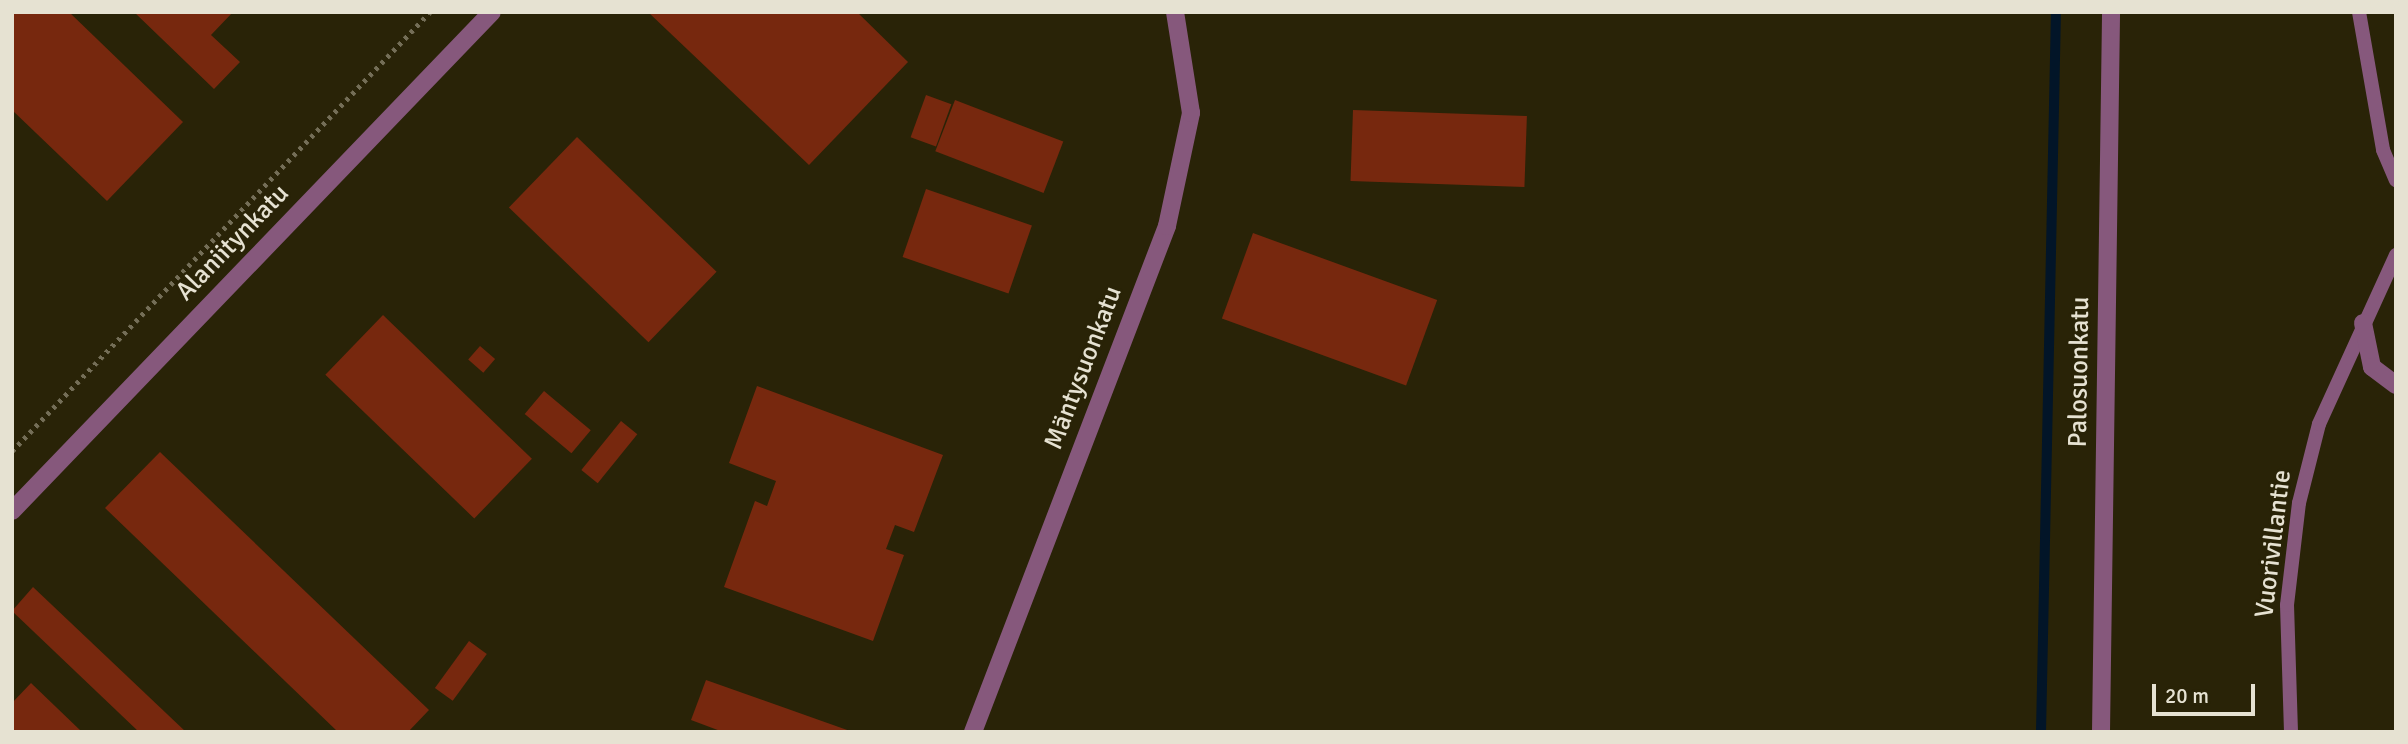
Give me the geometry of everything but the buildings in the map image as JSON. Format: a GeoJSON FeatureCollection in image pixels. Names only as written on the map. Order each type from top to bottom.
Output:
{"type":"FeatureCollection","features":[{"type":"Feature","properties":{"kind":"street","name":"Alaniitynkatu"},"geometry":{"type":"LineString","coordinates":[[12,511],[492,12]]}},
{"type":"Feature","properties":{"kind":"street","name":"Mäntysuonkatu"},"geometry":{"type":"LineString","coordinates":[[973,732],[1167,226],[1191,113],[1175,12]]}},
{"type":"Feature","properties":{"kind":"street","name":"Palosuonkatu"},"geometry":{"type":"LineString","coordinates":[[2101,732],[2111,12]]}},
{"type":"Feature","properties":{"kind":"street"},"geometry":{"type":"LineString","coordinates":[[2363,323],[2372,367],[2396,385]]}},
{"type":"Feature","properties":{"kind":"lane"},"geometry":{"type":"LineString","coordinates":[[2359,12],[2384,150],[2396,180]]}},
{"type":"Feature","properties":{"kind":"lane","name":"Vuorivillantie"},"geometry":{"type":"LineString","coordinates":[[2291,732],[2287,606],[2299,503],[2319,424],[2396,255]]}},
{"type":"Feature","properties":{"kind":"path"},"geometry":{"type":"LineString","coordinates":[[12,451],[429,12]]}},
{"type":"Feature","properties":{"kind":"waterway"},"geometry":{"type":"LineString","coordinates":[[2041,732],[2056,12]]}}]}
